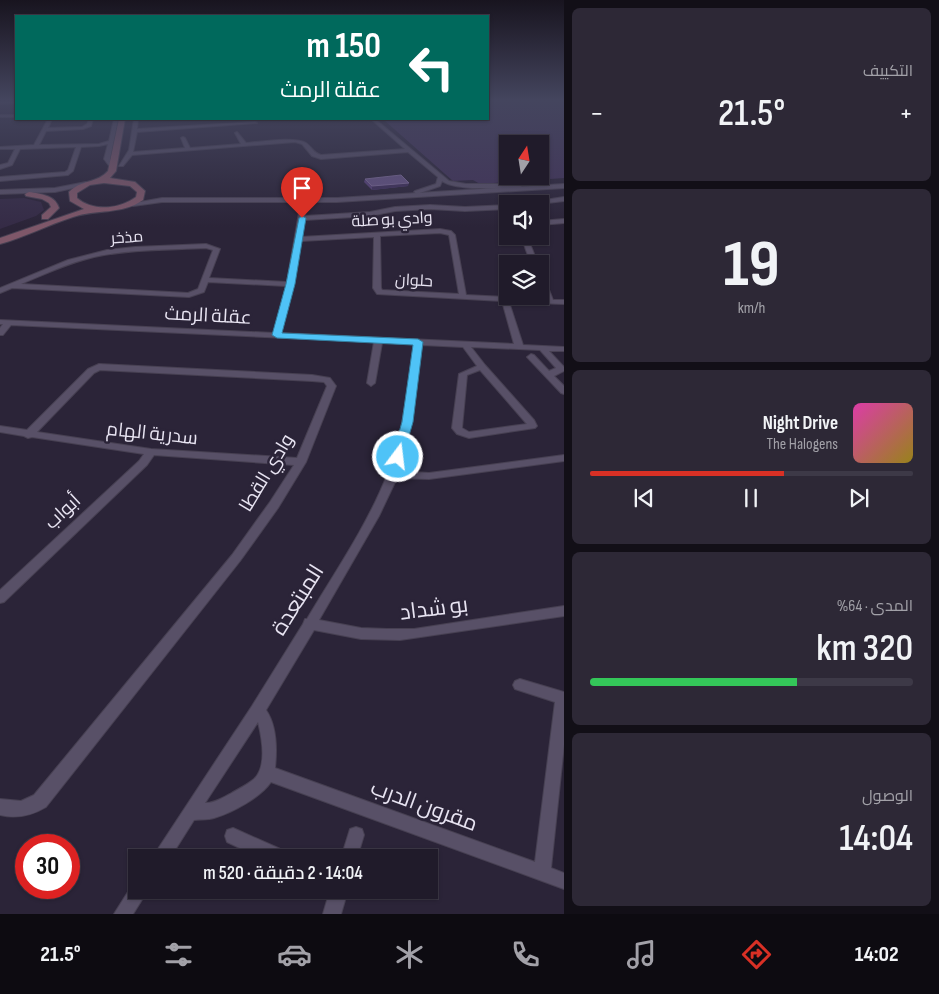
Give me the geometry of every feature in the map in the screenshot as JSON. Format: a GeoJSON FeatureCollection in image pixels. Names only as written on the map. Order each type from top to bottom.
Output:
{"type":"FeatureCollection","features":[{"type":"Feature","properties":{"kind":"main road"},"geometry":{"type":"LineString","coordinates":[[97,182],[109,175],[117,142]]}},
{"type":"Feature","properties":{"kind":"main road"},"geometry":{"type":"LineString","coordinates":[[0,241],[70,215],[132,204],[140,198],[140,191],[126,182],[120,174],[126,142]]}},
{"type":"Feature","properties":{"kind":"main road"},"geometry":{"type":"LineString","coordinates":[[0,234],[69,208],[76,189],[86,184],[126,182]]}},
{"type":"Feature","properties":{"kind":"main road"},"geometry":{"type":"LineString","coordinates":[[29,194],[44,197],[53,202],[55,208],[45,217]]}},
{"type":"Feature","properties":{"kind":"main road"},"geometry":{"type":"LineString","coordinates":[[73,198],[82,206],[96,209]]}},
{"type":"Feature","properties":{"kind":"street"},"geometry":{"type":"LineString","coordinates":[[36,147],[39,142]]}},
{"type":"Feature","properties":{"kind":"street"},"geometry":{"type":"LineString","coordinates":[[121,165],[128,159],[132,142]]}},
{"type":"Feature","properties":{"kind":"street"},"geometry":{"type":"LineString","coordinates":[[185,142],[188,149]]}},
{"type":"Feature","properties":{"kind":"street"},"geometry":{"type":"LineString","coordinates":[[130,154],[300,142],[314,155],[321,157],[409,150]]}},
{"type":"Feature","properties":{"kind":"street"},"geometry":{"type":"LineString","coordinates":[[399,142],[447,182],[466,186],[564,185]]}},
{"type":"Feature","properties":{"kind":"street"},"geometry":{"type":"LineString","coordinates":[[0,148],[110,143],[107,160],[112,166]]}},
{"type":"Feature","properties":{"kind":"street"},"geometry":{"type":"LineString","coordinates":[[0,179],[66,174],[70,171],[78,145]]}},
{"type":"Feature","properties":{"kind":"street"},"geometry":{"type":"LineString","coordinates":[[0,167],[10,164],[18,147]]}},
{"type":"Feature","properties":{"kind":"street"},"geometry":{"type":"LineString","coordinates":[[417,192],[438,185],[440,178]]}},
{"type":"Feature","properties":{"kind":"street"},"geometry":{"type":"LineString","coordinates":[[0,194],[55,190],[86,184]]}},
{"type":"Feature","properties":{"kind":"street"},"geometry":{"type":"LineString","coordinates":[[132,204],[174,200],[311,201],[564,185]]}},
{"type":"Feature","properties":{"kind":"street"},"geometry":{"type":"LineString","coordinates":[[140,191],[170,195],[302,196],[519,186]]}},
{"type":"Feature","properties":{"kind":"street"},"geometry":{"type":"LineString","coordinates":[[0,194],[29,194],[73,198]]}},
{"type":"Feature","properties":{"kind":"street"},"geometry":{"type":"LineString","coordinates":[[549,201],[564,200]]}},
{"type":"Feature","properties":{"kind":"street"},"geometry":{"type":"LineString","coordinates":[[295,201],[304,207]]}},
{"type":"Feature","properties":{"kind":"street"},"geometry":{"type":"LineString","coordinates":[[277,335],[290,284],[304,207],[311,201]]}},
{"type":"Feature","properties":{"kind":"street"},"geometry":{"type":"LineString","coordinates":[[302,218],[370,214],[395,209],[430,207],[475,209],[499,207]]}},
{"type":"Feature","properties":{"kind":"street"},"geometry":{"type":"LineString","coordinates":[[549,223],[564,222]]}},
{"type":"Feature","properties":{"kind":"street","name":"وادي بو صلة"},"geometry":{"type":"LineString","coordinates":[[299,239],[440,231],[451,234],[463,298]]}},
{"type":"Feature","properties":{"kind":"street","name":"حلوان"},"geometry":{"type":"LineString","coordinates":[[378,235],[377,288],[380,292],[499,300]]}},
{"type":"Feature","properties":{"kind":"street","name":"مذخر"},"geometry":{"type":"LineString","coordinates":[[0,291],[11,286],[94,255],[213,246],[217,249],[199,292],[186,296],[11,286]]}},
{"type":"Feature","properties":{"kind":"street"},"geometry":{"type":"LineString","coordinates":[[205,280],[290,284]]}},
{"type":"Feature","properties":{"kind":"street","name":"حلوان"},"geometry":{"type":"LineString","coordinates":[[550,302],[564,302]]}},
{"type":"Feature","properties":{"kind":"street"},"geometry":{"type":"LineString","coordinates":[[507,305],[519,346]]}},
{"type":"Feature","properties":{"kind":"street","name":"عقلة الرمث"},"geometry":{"type":"LineString","coordinates":[[0,322],[560,349]]}},
{"type":"Feature","properties":{"kind":"street"},"geometry":{"type":"LineString","coordinates":[[0,333],[9,322]]}},
{"type":"Feature","properties":{"kind":"street"},"geometry":{"type":"LineString","coordinates":[[371,383],[378,340]]}},
{"type":"Feature","properties":{"kind":"street","name":"المبتعدة"},"geometry":{"type":"LineString","coordinates":[[166,849],[257,711],[354,552],[393,474],[408,422],[418,342]]}},
{"type":"Feature","properties":{"kind":"street"},"geometry":{"type":"LineString","coordinates":[[465,344],[482,367],[531,422],[532,426],[469,435],[460,432],[457,428],[463,374],[482,367]]}},
{"type":"Feature","properties":{"kind":"street"},"geometry":{"type":"LineString","coordinates":[[542,348],[561,368],[548,375]]}},
{"type":"Feature","properties":{"kind":"street"},"geometry":{"type":"LineString","coordinates":[[560,349],[564,358]]}},
{"type":"Feature","properties":{"kind":"street"},"geometry":{"type":"LineString","coordinates":[[531,357],[564,391]]}},
{"type":"Feature","properties":{"kind":"street","name":"وادي القطا"},"geometry":{"type":"LineString","coordinates":[[0,807],[16,810],[24,809],[40,801],[236,558],[301,462],[331,393],[332,384],[327,380],[99,367],[91,371],[28,435]]}},
{"type":"Feature","properties":{"kind":"street","name":"سدرية الهام"},"geometry":{"type":"LineString","coordinates":[[0,429],[28,435],[151,452],[301,462]]}},
{"type":"Feature","properties":{"kind":"street","name":"أبواب"},"geometry":{"type":"LineString","coordinates":[[0,598],[5,587],[143,463],[151,452]]}},
{"type":"Feature","properties":{"kind":"street"},"geometry":{"type":"LineString","coordinates":[[393,474],[429,476],[564,458]]}},
{"type":"Feature","properties":{"kind":"street","name":"بو شداد"},"geometry":{"type":"LineString","coordinates":[[309,623],[360,635],[389,636],[414,634],[564,611]]}},
{"type":"Feature","properties":{"kind":"street"},"geometry":{"type":"LineString","coordinates":[[520,685],[563,699],[542,874]]}},
{"type":"Feature","properties":{"kind":"street"},"geometry":{"type":"LineString","coordinates":[[192,812],[220,808],[258,786],[268,773],[270,759],[266,724],[257,711]]}},
{"type":"Feature","properties":{"kind":"street","name":"مقرون الدرب"},"geometry":{"type":"LineString","coordinates":[[268,773],[564,881]]}},
{"type":"Feature","properties":{"kind":"street"},"geometry":{"type":"LineString","coordinates":[[352,849],[356,835]]}},
{"type":"Feature","properties":{"kind":"street"},"geometry":{"type":"LineString","coordinates":[[233,836],[261,849]]}},
{"type":"Feature","properties":{"kind":"street"},"geometry":{"type":"LineString","coordinates":[[123,914],[133,899]]}},
{"type":"Feature","properties":{"kind":"street"},"geometry":{"type":"LineString","coordinates":[[332,914],[336,899]]}},
{"type":"Feature","properties":{"kind":"shaded area"},"geometry":{"type":"Polygon","coordinates":[[[408,142],[499,142],[499,183],[480,184],[473,180],[453,181],[408,142]]]}},
{"type":"Feature","properties":{"kind":"shaded area"},"geometry":{"type":"Polygon","coordinates":[[[549,142],[564,142],[564,178],[549,179],[549,142]]]}},
{"type":"Feature","properties":{"kind":"shaded area"},"geometry":{"type":"Polygon","coordinates":[[[24,198],[41,202],[44,210],[36,216],[0,229],[0,199],[24,198]]]}},
{"type":"Feature","properties":{"kind":"building"},"geometry":{"type":"Polygon","coordinates":[[[401,175],[409,183],[372,186],[365,179],[401,175]]]}},
{"type":"Feature","properties":{"kind":"route"},"geometry":{"type":"LineString","coordinates":[[302,218],[290,284],[277,335],[418,342],[408,422],[398,457]]}}]}
